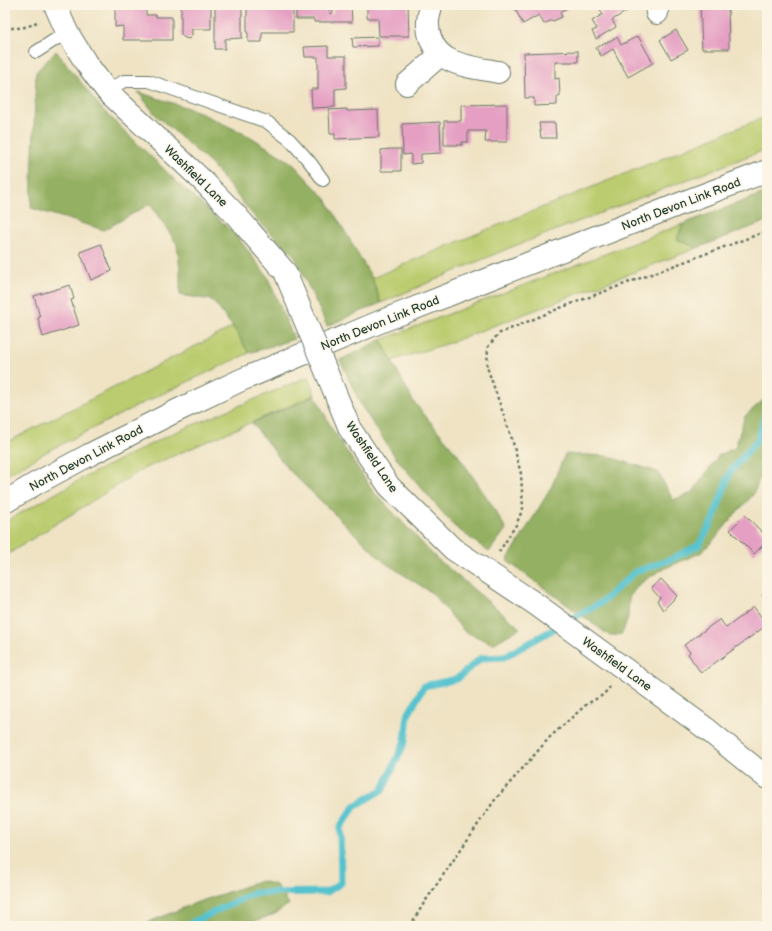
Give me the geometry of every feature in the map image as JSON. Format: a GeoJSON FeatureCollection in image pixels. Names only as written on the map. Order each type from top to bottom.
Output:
{"type":"FeatureCollection","features":[{"type":"Feature","properties":{"kind":"main road"},"geometry":{"type":"LineString","coordinates":[[432,5],[427,25],[431,42],[440,55],[456,64],[498,72]]}},
{"type":"Feature","properties":{"kind":"main road","name":"Washfield Lane"},"geometry":{"type":"LineString","coordinates":[[55,6],[67,32],[86,63],[107,91],[202,180],[235,214],[285,272],[350,430],[389,486],[453,550],[537,605],[708,730],[767,778]]}},
{"type":"Feature","properties":{"kind":"main road"},"geometry":{"type":"LineString","coordinates":[[407,84],[440,55]]}},
{"type":"Feature","properties":{"kind":"main road","name":"North Devon Link Road"},"geometry":{"type":"LineString","coordinates":[[5,502],[103,448],[242,380],[382,321],[767,171]]}},
{"type":"Feature","properties":{"kind":"lane"},"geometry":{"type":"LineString","coordinates":[[36,52],[67,32]]}},
{"type":"Feature","properties":{"kind":"lane"},"geometry":{"type":"LineString","coordinates":[[107,91],[124,81],[149,82],[267,122],[290,140],[324,180]]}},
{"type":"Feature","properties":{"kind":"path"},"geometry":{"type":"LineString","coordinates":[[5,28],[23,28],[32,25],[55,6]]}},
{"type":"Feature","properties":{"kind":"path"},"geometry":{"type":"LineString","coordinates":[[486,571],[516,525],[523,508],[521,474],[512,439],[488,367],[488,347],[498,334],[560,308],[767,231]]}},
{"type":"Feature","properties":{"kind":"path"},"geometry":{"type":"LineString","coordinates":[[410,926],[424,903],[494,801],[550,737],[587,704],[603,695],[625,669]]}},
{"type":"Feature","properties":{"kind":"green space"},"geometry":{"type":"Polygon","coordinates":[[[56,51],[102,109],[177,182],[236,235],[267,276],[294,339],[249,353],[233,327],[212,300],[180,295],[180,270],[177,244],[150,204],[104,230],[31,208],[36,72],[56,51]]]}},
{"type":"Feature","properties":{"kind":"green space"},"geometry":{"type":"Polygon","coordinates":[[[138,92],[194,110],[251,137],[292,163],[326,199],[372,278],[381,303],[327,326],[294,255],[258,221],[212,165],[155,114],[138,92]]]}},
{"type":"Feature","properties":{"kind":"green space"},"geometry":{"type":"Polygon","coordinates":[[[767,116],[767,149],[507,249],[381,303],[372,278],[767,116]]]}},
{"type":"Feature","properties":{"kind":"green space"},"geometry":{"type":"Polygon","coordinates":[[[767,192],[767,221],[697,248],[677,239],[683,224],[767,192]]]}},
{"type":"Feature","properties":{"kind":"green space"},"geometry":{"type":"Polygon","coordinates":[[[683,224],[677,239],[697,248],[449,343],[391,361],[381,340],[683,224]]]}},
{"type":"Feature","properties":{"kind":"green space"},"geometry":{"type":"Polygon","coordinates":[[[233,327],[249,353],[145,402],[46,452],[5,476],[5,443],[233,327]]]}},
{"type":"Feature","properties":{"kind":"green space"},"geometry":{"type":"Polygon","coordinates":[[[381,340],[413,401],[458,455],[490,502],[506,529],[489,552],[454,526],[396,458],[362,407],[340,360],[381,340]]]}},
{"type":"Feature","properties":{"kind":"green space"},"geometry":{"type":"Polygon","coordinates":[[[308,377],[315,395],[143,469],[5,556],[5,522],[83,478],[171,434],[308,377]]]}},
{"type":"Feature","properties":{"kind":"green space"},"geometry":{"type":"Polygon","coordinates":[[[315,395],[332,429],[373,491],[436,558],[520,628],[493,644],[464,631],[432,593],[384,562],[289,470],[252,423],[315,395]]]}},
{"type":"Feature","properties":{"kind":"green space"},"geometry":{"type":"Polygon","coordinates":[[[767,397],[767,460],[753,495],[702,552],[659,571],[638,585],[629,598],[628,617],[622,634],[610,636],[507,561],[551,488],[565,454],[606,456],[658,472],[673,500],[692,493],[719,455],[735,448],[745,416],[767,397]]]}},
{"type":"Feature","properties":{"kind":"green space"},"geometry":{"type":"Polygon","coordinates":[[[261,881],[276,885],[289,904],[275,914],[241,926],[139,926],[198,902],[261,881]]]}},
{"type":"Feature","properties":{"kind":"building"},"geometry":{"type":"Polygon","coordinates":[[[115,5],[146,5],[146,15],[156,15],[156,17],[172,17],[172,40],[123,40],[123,26],[115,27],[115,5]]]}},
{"type":"Feature","properties":{"kind":"building"},"geometry":{"type":"Polygon","coordinates":[[[181,5],[211,5],[211,29],[192,29],[192,35],[189,39],[181,35],[181,5]]]}},
{"type":"Feature","properties":{"kind":"building"},"geometry":{"type":"Polygon","coordinates":[[[247,5],[284,5],[284,8],[293,8],[293,32],[262,32],[262,42],[248,42],[247,5]]]}},
{"type":"Feature","properties":{"kind":"building"},"geometry":{"type":"Polygon","coordinates":[[[296,5],[330,5],[330,14],[333,13],[333,5],[351,5],[352,22],[314,22],[314,19],[296,19],[296,5]]]}},
{"type":"Feature","properties":{"kind":"building"},"geometry":{"type":"Polygon","coordinates":[[[367,5],[408,5],[409,36],[379,36],[378,18],[367,18],[367,5]]]}},
{"type":"Feature","properties":{"kind":"building"},"geometry":{"type":"Polygon","coordinates":[[[513,5],[573,5],[560,12],[562,17],[553,21],[552,20],[544,24],[539,15],[523,24],[513,5]]]}},
{"type":"Feature","properties":{"kind":"building"},"geometry":{"type":"Polygon","coordinates":[[[597,5],[633,5],[634,7],[612,20],[616,27],[596,39],[592,31],[597,29],[592,21],[603,14],[597,5]]]}},
{"type":"Feature","properties":{"kind":"building"},"geometry":{"type":"Polygon","coordinates":[[[700,5],[728,5],[729,49],[702,49],[700,5]]]}},
{"type":"Feature","properties":{"kind":"building"},"geometry":{"type":"Polygon","coordinates":[[[215,7],[242,7],[242,38],[225,39],[225,49],[215,49],[215,7]]]}},
{"type":"Feature","properties":{"kind":"building"},"geometry":{"type":"Polygon","coordinates":[[[676,30],[688,50],[671,59],[660,40],[676,30]]]}},
{"type":"Feature","properties":{"kind":"building"},"geometry":{"type":"Polygon","coordinates":[[[638,36],[653,63],[628,77],[613,49],[601,56],[596,48],[617,37],[621,45],[638,36]]]}},
{"type":"Feature","properties":{"kind":"building"},"geometry":{"type":"Polygon","coordinates":[[[378,37],[378,46],[353,47],[352,38],[378,37]]]}},
{"type":"Feature","properties":{"kind":"building"},"geometry":{"type":"Polygon","coordinates":[[[328,46],[328,56],[346,56],[346,88],[335,89],[335,107],[312,108],[311,89],[318,89],[318,57],[305,57],[304,47],[328,46]]]}},
{"type":"Feature","properties":{"kind":"building"},"geometry":{"type":"Polygon","coordinates":[[[578,51],[578,62],[555,62],[555,79],[559,78],[560,96],[557,96],[557,105],[534,106],[534,98],[525,98],[524,53],[578,51]]]}},
{"type":"Feature","properties":{"kind":"building"},"geometry":{"type":"Polygon","coordinates":[[[507,104],[507,142],[485,142],[486,131],[468,131],[468,142],[462,142],[462,145],[444,145],[444,121],[461,121],[461,105],[507,104]]]}},
{"type":"Feature","properties":{"kind":"building"},"geometry":{"type":"Polygon","coordinates":[[[347,109],[347,111],[378,110],[379,137],[335,139],[335,134],[330,134],[329,110],[347,109]]]}},
{"type":"Feature","properties":{"kind":"building"},"geometry":{"type":"Polygon","coordinates":[[[440,122],[441,153],[421,154],[421,163],[411,164],[411,154],[403,155],[402,124],[440,122]]]}},
{"type":"Feature","properties":{"kind":"building"},"geometry":{"type":"Polygon","coordinates":[[[539,123],[555,123],[556,138],[541,138],[539,123]]]}},
{"type":"Feature","properties":{"kind":"building"},"geometry":{"type":"Polygon","coordinates":[[[401,149],[401,171],[381,171],[381,150],[401,149]]]}},
{"type":"Feature","properties":{"kind":"building"},"geometry":{"type":"Polygon","coordinates":[[[101,244],[112,271],[91,280],[80,252],[101,244]]]}},
{"type":"Feature","properties":{"kind":"building"},"geometry":{"type":"Polygon","coordinates":[[[70,285],[74,299],[71,300],[79,325],[43,337],[38,318],[40,317],[34,296],[70,285]]]}},
{"type":"Feature","properties":{"kind":"building"},"geometry":{"type":"Polygon","coordinates":[[[745,515],[767,537],[767,541],[754,554],[730,530],[745,515]]]}},
{"type":"Feature","properties":{"kind":"building"},"geometry":{"type":"Polygon","coordinates":[[[661,579],[677,596],[663,610],[657,601],[660,598],[651,588],[661,579]]]}},
{"type":"Feature","properties":{"kind":"building"},"geometry":{"type":"Polygon","coordinates":[[[767,593],[767,604],[762,595],[767,593]]]}},
{"type":"Feature","properties":{"kind":"building"},"geometry":{"type":"Polygon","coordinates":[[[754,607],[767,625],[701,673],[688,654],[690,652],[684,645],[720,619],[726,628],[754,607]]]}},
{"type":"Feature","properties":{"kind":"waterway"},"geometry":{"type":"LineString","coordinates":[[185,926],[253,893],[327,892],[341,883],[340,827],[355,806],[383,789],[405,741],[408,715],[424,686],[457,679],[481,658],[504,657],[602,602],[635,572],[672,559],[699,545],[713,520],[730,472],[759,438],[767,409]]}}]}
